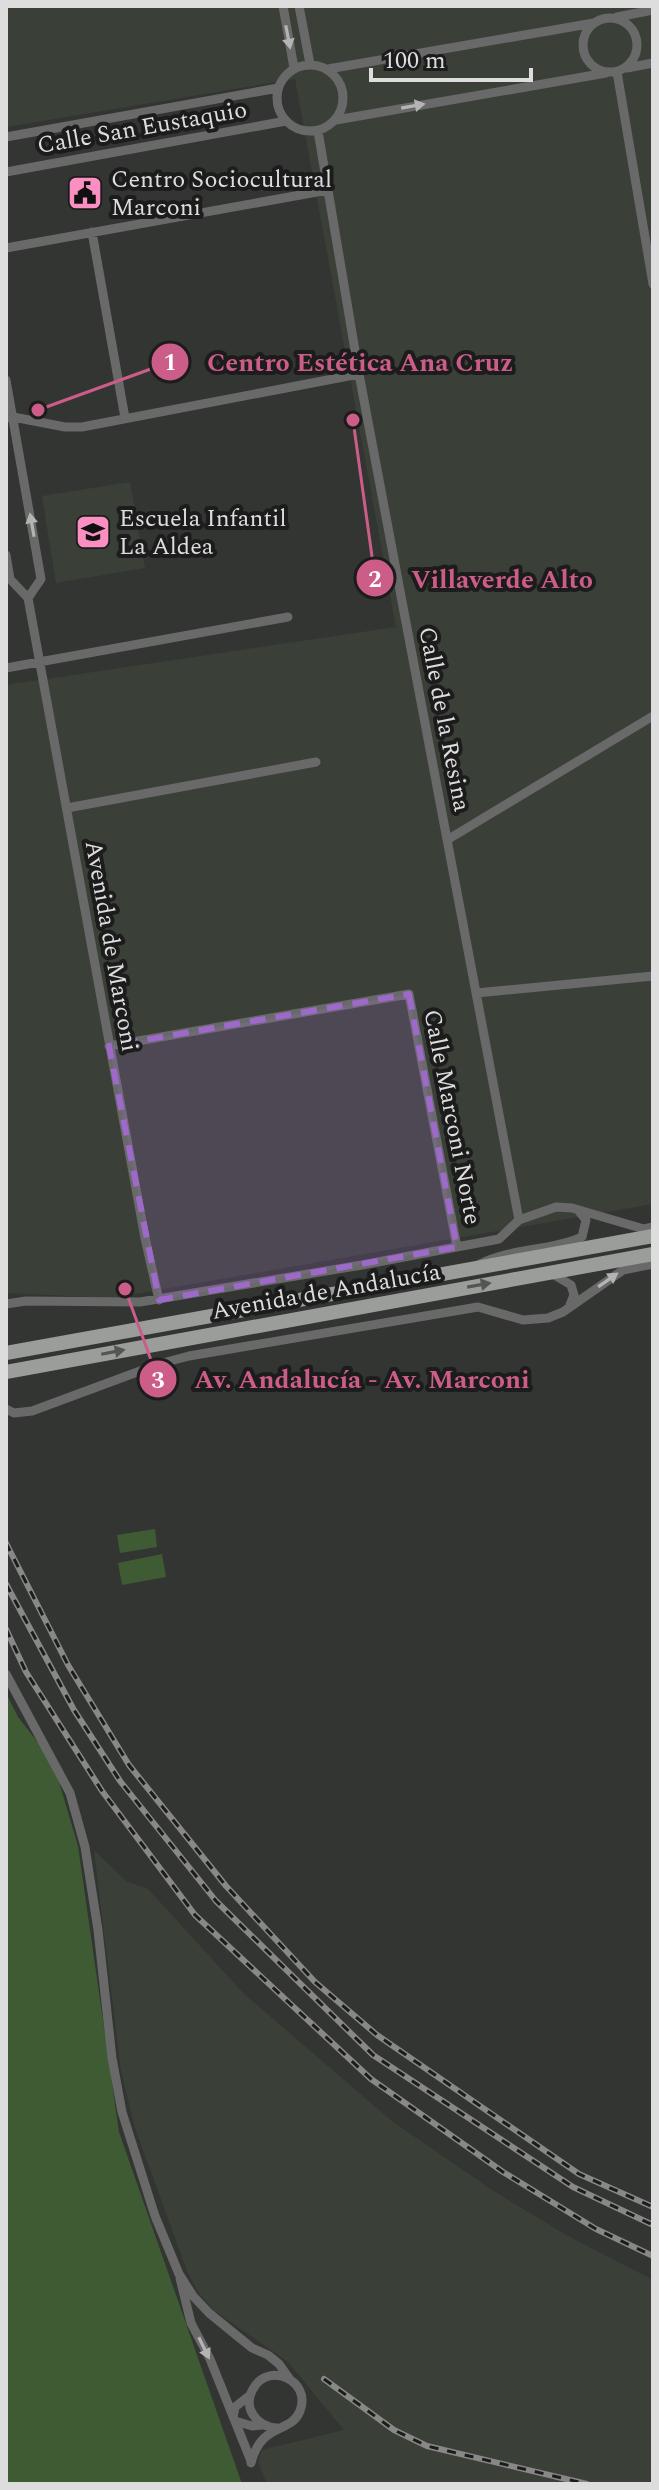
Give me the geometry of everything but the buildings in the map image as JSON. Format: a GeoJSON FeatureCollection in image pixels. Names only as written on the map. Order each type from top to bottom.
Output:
{"type":"FeatureCollection","features":[{"type":"Feature","properties":{"kind":"main road","name":"Avenida de Andalucía"},"geometry":{"type":"LineString","coordinates":[[6,1353],[653,1236]]}},
{"type":"Feature","properties":{"kind":"main road","name":"Avenida de Andalucía"},"geometry":{"type":"LineString","coordinates":[[6,1372],[653,1254]]}},
{"type":"Feature","properties":{"kind":"street"},"geometry":{"type":"LineString","coordinates":[[283,6],[294,68]]}},
{"type":"Feature","properties":{"kind":"street"},"geometry":{"type":"LineString","coordinates":[[299,6],[310,64]]}},
{"type":"Feature","properties":{"kind":"street"},"geometry":{"type":"LineString","coordinates":[[601,6],[604,19]]}},
{"type":"Feature","properties":{"kind":"street"},"geometry":{"type":"LineString","coordinates":[[653,10],[328,69],[310,64],[294,68],[284,76],[278,88],[279,112],[295,128],[318,131],[336,120],[653,63]]}},
{"type":"Feature","properties":{"kind":"street"},"geometry":{"type":"LineString","coordinates":[[604,19],[624,21],[637,39],[634,60],[616,71],[596,69],[583,52],[586,31],[604,19]]}},
{"type":"Feature","properties":{"kind":"street"},"geometry":{"type":"LineString","coordinates":[[328,69],[338,80],[342,95],[341,111],[336,120]]}},
{"type":"Feature","properties":{"kind":"street"},"geometry":{"type":"LineString","coordinates":[[616,71],[653,284]]}},
{"type":"Feature","properties":{"kind":"street","name":"Calle San Eustaquio"},"geometry":{"type":"LineString","coordinates":[[6,137],[278,88]]}},
{"type":"Feature","properties":{"kind":"street","name":"Calle San Eustaquio"},"geometry":{"type":"LineString","coordinates":[[6,172],[286,121]]}},
{"type":"Feature","properties":{"kind":"street","name":"Calle de la Resina"},"geometry":{"type":"LineString","coordinates":[[318,131],[359,374],[519,1220]]}},
{"type":"Feature","properties":{"kind":"street"},"geometry":{"type":"LineString","coordinates":[[6,248],[328,190]]}},
{"type":"Feature","properties":{"kind":"street"},"geometry":{"type":"LineString","coordinates":[[92,232],[125,418]]}},
{"type":"Feature","properties":{"kind":"street"},"geometry":{"type":"LineString","coordinates":[[9,418],[65,427],[359,374]]}},
{"type":"Feature","properties":{"kind":"street"},"geometry":{"type":"LineString","coordinates":[[6,380],[9,418],[16,436],[41,579],[28,598],[10,579],[6,555]]}},
{"type":"Feature","properties":{"kind":"street"},"geometry":{"type":"LineString","coordinates":[[6,441],[16,436]]}},
{"type":"Feature","properties":{"kind":"street","name":"Avenida de Marconi"},"geometry":{"type":"LineString","coordinates":[[28,598],[109,1046],[159,1300]]}},
{"type":"Feature","properties":{"kind":"street"},"geometry":{"type":"LineString","coordinates":[[6,668],[288,617]]}},
{"type":"Feature","properties":{"kind":"street"},"geometry":{"type":"LineString","coordinates":[[447,840],[653,716]]}},
{"type":"Feature","properties":{"kind":"street"},"geometry":{"type":"LineString","coordinates":[[67,808],[316,762]]}},
{"type":"Feature","properties":{"kind":"street"},"geometry":{"type":"LineString","coordinates":[[476,993],[653,976]]}},
{"type":"Feature","properties":{"kind":"street","name":"Calle Marconi Norte"},"geometry":{"type":"LineString","coordinates":[[109,1046],[409,994],[457,1247]]}},
{"type":"Feature","properties":{"kind":"street","name":"Avenida de Andalucía"},"geometry":{"type":"LineString","coordinates":[[6,1304],[26,1301],[112,1303],[159,1300],[499,1239],[519,1220],[556,1207],[578,1210],[644,1229],[653,1227]]}},
{"type":"Feature","properties":{"kind":"street","name":"Avenida de Andalucía"},"geometry":{"type":"LineString","coordinates":[[473,1268],[493,1257],[564,1245],[582,1237],[586,1220],[578,1210]]}},
{"type":"Feature","properties":{"kind":"street"},"geometry":{"type":"LineString","coordinates":[[6,1409],[14,1413],[32,1411],[189,1356],[478,1307],[507,1317],[534,1320],[555,1316],[623,1270],[653,1264]]}},
{"type":"Feature","properties":{"kind":"street"},"geometry":{"type":"LineString","coordinates":[[550,1272],[571,1285],[574,1295],[569,1308]]}},
{"type":"Feature","properties":{"kind":"street"},"geometry":{"type":"LineString","coordinates":[[6,1674],[70,1793],[85,1847],[112,2058],[122,2112],[155,2216],[179,2274],[209,2313],[252,2348],[268,2355],[299,2387],[302,2400],[299,2414],[290,2424],[263,2437],[251,2463],[191,2323],[179,2274]]}},
{"type":"Feature","properties":{"kind":"street"},"geometry":{"type":"LineString","coordinates":[[234,2419],[235,2407],[249,2396],[257,2381],[272,2374],[289,2378]]}},
{"type":"Feature","properties":{"kind":"street"},"geometry":{"type":"LineString","coordinates":[[249,2396],[251,2413],[263,2425]]}},
{"type":"Feature","properties":{"kind":"street"},"geometry":{"type":"LineString","coordinates":[[234,2419],[252,2426],[277,2428]]}},
{"type":"Feature","properties":{"kind":"highlighted area"},"geometry":{"type":"Polygon","coordinates":[[[409,994],[457,1247],[159,1300],[109,1046],[409,994]]]}},
{"type":"Feature","properties":{"kind":"shaded area"},"geometry":{"type":"Polygon","coordinates":[[[6,6],[653,6],[653,1204],[112,1298],[6,1293],[6,685],[396,627],[295,79],[6,127],[6,6]]]}},
{"type":"Feature","properties":{"kind":"shaded area","name":"Escuela Infantil La Aldea"},"geometry":{"type":"Polygon","coordinates":[[[130,482],[145,568],[56,583],[42,496],[130,482]]]}},
{"type":"Feature","properties":{"kind":"shaded area"},"geometry":{"type":"Polygon","coordinates":[[[94,1850],[126,1881],[148,1889],[244,1994],[393,2122],[495,2192],[568,2236],[653,2280],[653,2484],[267,2484],[258,2462],[262,2450],[344,2430],[287,2361],[213,2310],[198,2292],[187,2271],[135,2128],[121,2071],[94,1850]]]}},
{"type":"Feature","properties":{"kind":"green space"},"geometry":{"type":"Polygon","coordinates":[[[155,1529],[157,1547],[120,1553],[117,1535],[155,1529]]]}},
{"type":"Feature","properties":{"kind":"green space"},"geometry":{"type":"Polygon","coordinates":[[[162,1554],[166,1577],[122,1585],[118,1563],[162,1554]]]}},
{"type":"Feature","properties":{"kind":"green space"},"geometry":{"type":"Polygon","coordinates":[[[6,1693],[18,1717],[53,1762],[78,1846],[119,2132],[242,2484],[6,2484],[6,1693]]]}},
{"type":"Feature","properties":{"kind":"railway"},"geometry":{"type":"LineString","coordinates":[[6,1543],[68,1665],[129,1765],[226,1886],[315,1982],[377,2035],[579,2174],[653,2207]]}},
{"type":"Feature","properties":{"kind":"railway"},"geometry":{"type":"LineString","coordinates":[[6,1584],[74,1710],[120,1781],[216,1901],[373,2055],[573,2187],[653,2225]]}},
{"type":"Feature","properties":{"kind":"railway"},"geometry":{"type":"LineString","coordinates":[[6,1629],[26,1672],[102,1791],[195,1915],[371,2079],[503,2172],[596,2229],[653,2256]]}},
{"type":"Feature","properties":{"kind":"railway"},"geometry":{"type":"LineString","coordinates":[[324,2379],[394,2430],[427,2446],[587,2484]]}},
{"type":"Feature","properties":{"kind":"place","name":"Centro Sociocultural Marconi"},"geometry":{"type":"Point","coordinates":[85,193]}},
{"type":"Feature","properties":{"kind":"place","name":"Centro Estética Ana Cruz"},"geometry":{"type":"Point","coordinates":[38,410]}},
{"type":"Feature","properties":{"kind":"place","name":"Villaverde Alto"},"geometry":{"type":"Point","coordinates":[353,420]}},
{"type":"Feature","properties":{"kind":"place","name":"Escuela Infantil La Aldea"},"geometry":{"type":"Point","coordinates":[93,532]}},
{"type":"Feature","properties":{"kind":"place","name":"Av. Andalucía - Av. Marconi"},"geometry":{"type":"Point","coordinates":[125,1289]}}]}
